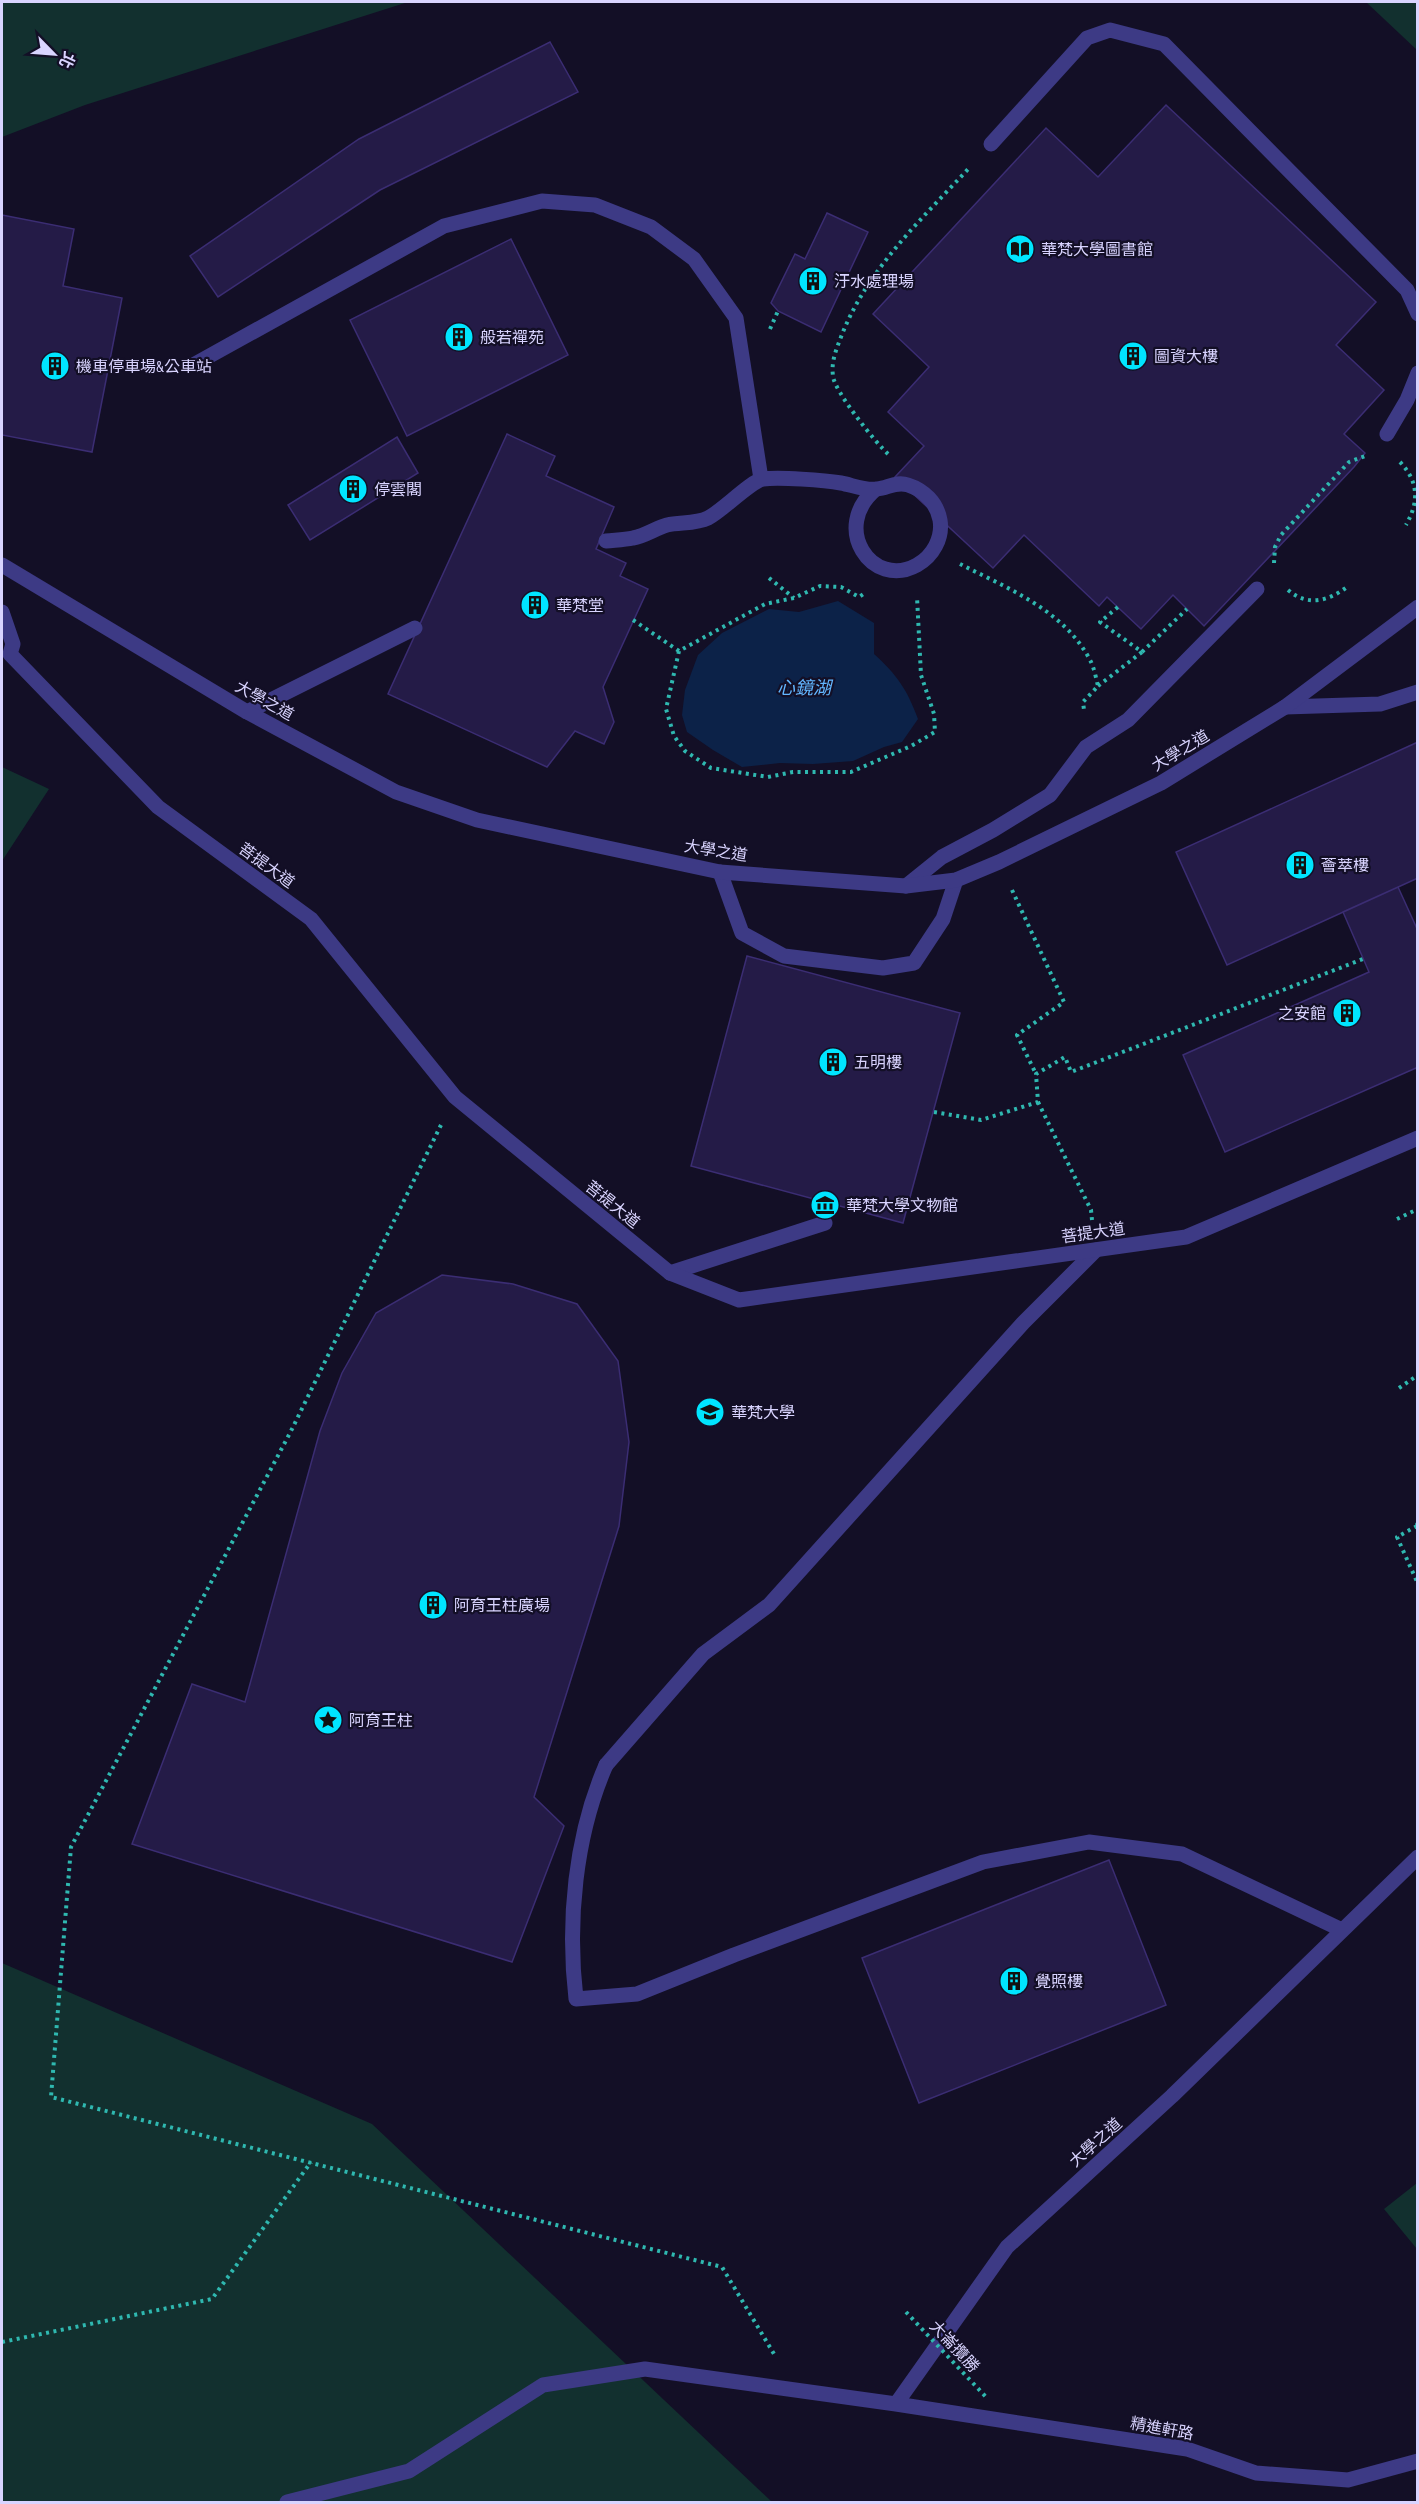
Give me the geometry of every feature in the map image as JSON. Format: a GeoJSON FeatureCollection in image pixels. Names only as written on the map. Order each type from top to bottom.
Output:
{"type":"FeatureCollection","features":[{"type":"Feature","properties":{"kind":"street"},"geometry":{"type":"LineString","coordinates":[[991,144],[1087,38],[1110,30],[1164,44],[1407,290],[1418,314]]}},
{"type":"Feature","properties":{"kind":"street"},"geometry":{"type":"LineString","coordinates":[[195,364],[444,226],[542,201],[595,205],[651,226],[694,259],[736,318],[761,479]]}},
{"type":"Feature","properties":{"kind":"street"},"geometry":{"type":"LineString","coordinates":[[1387,434],[1407,400],[1418,373]]}},
{"type":"Feature","properties":{"kind":"street"},"geometry":{"type":"LineString","coordinates":[[606,541],[634,538],[666,525],[706,519],[761,479],[837,483],[876,489]]}},
{"type":"Feature","properties":{"kind":"street"},"geometry":{"type":"LineString","coordinates":[[891,484],[905,484],[931,499],[939,512],[941,526],[933,552],[912,567],[895,570],[881,567],[861,549],[856,537],[855,523],[866,498],[876,489],[891,484]]}},
{"type":"Feature","properties":{"kind":"street","name":"大學之道"},"geometry":{"type":"LineString","coordinates":[[2,565],[247,712],[396,792],[477,820],[720,872],[906,886],[956,880],[999,862],[1161,783],[1285,707],[1418,607]]}},
{"type":"Feature","properties":{"kind":"street"},"geometry":{"type":"LineString","coordinates":[[906,886],[942,857],[993,830],[1050,795],[1086,747],[1128,720],[1257,588]]}},
{"type":"Feature","properties":{"kind":"street","name":"菩提大道"},"geometry":{"type":"LineString","coordinates":[[2,612],[13,644],[10,654],[158,807],[310,919],[455,1097],[670,1273],[739,1300],[1186,1237],[1418,1138]]}},
{"type":"Feature","properties":{"kind":"street"},"geometry":{"type":"LineString","coordinates":[[247,712],[415,628]]}},
{"type":"Feature","properties":{"kind":"street"},"geometry":{"type":"LineString","coordinates":[[1285,707],[1380,704],[1418,692]]}},
{"type":"Feature","properties":{"kind":"street"},"geometry":{"type":"LineString","coordinates":[[720,872],[742,933],[784,956],[883,968],[914,963],[943,919],[956,880]]}},
{"type":"Feature","properties":{"kind":"street"},"geometry":{"type":"LineString","coordinates":[[670,1273],[825,1224]]}},
{"type":"Feature","properties":{"kind":"street"},"geometry":{"type":"LineString","coordinates":[[1096,1250],[1023,1323],[769,1605],[703,1654],[606,1765],[593,1795],[576,1874],[572,1961],[576,1999],[637,1994],[734,1955],[983,1862],[1089,1842],[1182,1854],[1342,1930]]}},
{"type":"Feature","properties":{"kind":"street","name":"大學之道"},"geometry":{"type":"LineString","coordinates":[[896,2404],[1007,2247],[1172,2096],[1418,1857]]}},
{"type":"Feature","properties":{"kind":"street"},"geometry":{"type":"LineString","coordinates":[[287,2502],[409,2471],[543,2385],[645,2369],[896,2404]]}},
{"type":"Feature","properties":{"kind":"street","name":"精進軒路"},"geometry":{"type":"LineString","coordinates":[[896,2404],[1187,2449],[1256,2473],[1348,2480],[1418,2461]]}},
{"type":"Feature","properties":{"kind":"path"},"geometry":{"type":"LineString","coordinates":[[891,457],[852,410],[833,379],[832,360],[847,322],[864,289],[881,265],[991,144]]}},
{"type":"Feature","properties":{"kind":"path"},"geometry":{"type":"LineString","coordinates":[[1275,568],[1275,547],[1281,535],[1349,462],[1369,455]]}},
{"type":"Feature","properties":{"kind":"path"},"geometry":{"type":"LineString","coordinates":[[1395,459],[1410,473],[1416,485],[1415,506],[1406,525]]}},
{"type":"Feature","properties":{"kind":"path"},"geometry":{"type":"LineString","coordinates":[[938,541],[936,552],[1033,602],[1058,622],[1074,637],[1090,660],[1098,686]]}},
{"type":"Feature","properties":{"kind":"path"},"geometry":{"type":"LineString","coordinates":[[912,567],[921,675],[934,714],[935,732],[911,746],[851,772],[793,772],[768,777],[711,768],[685,751],[674,736],[666,709],[679,651],[765,604],[794,598],[820,586],[841,587],[859,597],[912,567]]}},
{"type":"Feature","properties":{"kind":"path"},"geometry":{"type":"LineString","coordinates":[[769,578],[794,598]]}},
{"type":"Feature","properties":{"kind":"path"},"geometry":{"type":"LineString","coordinates":[[1284,586],[1295,596],[1322,601],[1336,596],[1347,587]]}},
{"type":"Feature","properties":{"kind":"path"},"geometry":{"type":"LineString","coordinates":[[1118,607],[1100,622],[1142,652]]}},
{"type":"Feature","properties":{"kind":"path"},"geometry":{"type":"LineString","coordinates":[[1086,747],[1092,736],[1086,726],[1083,702],[1098,686],[1142,652],[1187,609]]}},
{"type":"Feature","properties":{"kind":"path"},"geometry":{"type":"LineString","coordinates":[[633,620],[679,651]]}},
{"type":"Feature","properties":{"kind":"path"},"geometry":{"type":"LineString","coordinates":[[999,862],[1064,1002],[1017,1035],[1036,1074],[1038,1102],[1091,1210],[1096,1250]]}},
{"type":"Feature","properties":{"kind":"path"},"geometry":{"type":"LineString","coordinates":[[1036,1074],[1065,1057],[1071,1072],[1363,958]]}},
{"type":"Feature","properties":{"kind":"path"},"geometry":{"type":"LineString","coordinates":[[455,1097],[291,1431],[71,1847],[51,2097],[722,2267],[795,2390]]}},
{"type":"Feature","properties":{"kind":"path"},"geometry":{"type":"LineString","coordinates":[[934,1112],[981,1120],[1038,1102]]}},
{"type":"Feature","properties":{"kind":"path"},"geometry":{"type":"LineString","coordinates":[[1397,1218],[1418,1209]]}},
{"type":"Feature","properties":{"kind":"path"},"geometry":{"type":"LineString","coordinates":[[1399,1388],[1418,1375]]}},
{"type":"Feature","properties":{"kind":"path"},"geometry":{"type":"LineString","coordinates":[[1418,1518],[1417,1526],[1397,1537],[1418,1584]]}},
{"type":"Feature","properties":{"kind":"path"},"geometry":{"type":"LineString","coordinates":[[2,2342],[212,2299],[311,2163]]}},
{"type":"Feature","properties":{"kind":"path","name":"大崙攬勝"},"geometry":{"type":"LineString","coordinates":[[906,2312],[986,2397]]}},
{"type":"Feature","properties":{"kind":"green space"},"geometry":{"type":"Polygon","coordinates":[[[2,2],[408,2],[85,105],[2,137],[2,2]]]}},
{"type":"Feature","properties":{"kind":"green space"},"geometry":{"type":"Polygon","coordinates":[[[1366,2],[1417,2],[1417,50],[1366,2]]]}},
{"type":"Feature","properties":{"kind":"green space"},"geometry":{"type":"Polygon","coordinates":[[[2,767],[49,789],[2,861],[2,767]]]}},
{"type":"Feature","properties":{"kind":"green space"},"geometry":{"type":"Polygon","coordinates":[[[2,1963],[372,2124],[772,2502],[2,2502],[2,1963]]]}},
{"type":"Feature","properties":{"kind":"green space"},"geometry":{"type":"Polygon","coordinates":[[[1417,2183],[1417,2249],[1384,2209],[1417,2183]]]}},
{"type":"Feature","properties":{"kind":"water","name":"心鏡湖"},"geometry":{"type":"Polygon","coordinates":[[[838,601],[874,623],[874,654],[895,676],[910,699],[918,719],[902,742],[884,747],[853,761],[813,764],[780,763],[742,767],[687,732],[682,715],[685,690],[698,655],[722,633],[769,609],[799,612],[838,601]]]}},
{"type":"Feature","properties":{"kind":"building"},"geometry":{"type":"Polygon","coordinates":[[[550,42],[578,92],[380,190],[218,297],[190,256],[359,139],[550,42]]]}},
{"type":"Feature","properties":{"kind":"building","name":"圖資大樓"},"geometry":{"type":"Polygon","coordinates":[[[1166,105],[1376,302],[1336,345],[1384,390],[1344,434],[1365,453],[1204,626],[1173,595],[1141,629],[1107,597],[1099,606],[1024,535],[993,568],[895,477],[924,446],[888,412],[929,367],[873,314],[1046,128],[1098,177],[1166,105]]]}},
{"type":"Feature","properties":{"kind":"building","name":"汙水處理場"},"geometry":{"type":"Polygon","coordinates":[[[827,213],[868,232],[821,332],[778,311],[771,303],[795,254],[805,259],[827,213]]]}},
{"type":"Feature","properties":{"kind":"building","name":"機車停車場&公車站"},"geometry":{"type":"Polygon","coordinates":[[[2,215],[74,229],[63,286],[122,298],[92,452],[2,435],[2,215]]]}},
{"type":"Feature","properties":{"kind":"building","name":"般若禪苑"},"geometry":{"type":"Polygon","coordinates":[[[511,239],[568,355],[407,436],[350,320],[511,239]]]}},
{"type":"Feature","properties":{"kind":"building","name":"華梵堂"},"geometry":{"type":"Polygon","coordinates":[[[507,434],[555,456],[546,476],[614,507],[596,549],[626,563],[620,576],[648,589],[603,687],[614,722],[604,744],[575,731],[547,767],[388,694],[507,434]]]}},
{"type":"Feature","properties":{"kind":"building","name":"停雲閣"},"geometry":{"type":"Polygon","coordinates":[[[397,437],[418,473],[310,540],[288,505],[397,437]]]}},
{"type":"Feature","properties":{"kind":"building","name":"薈萃樓"},"geometry":{"type":"Polygon","coordinates":[[[1418,742],[1418,878],[1227,965],[1176,852],[1418,742]]]}},
{"type":"Feature","properties":{"kind":"building","name":"之安館"},"geometry":{"type":"Polygon","coordinates":[[[1398,887],[1418,931],[1418,1071],[1416,1068],[1225,1152],[1183,1055],[1369,972],[1343,912],[1398,887]]]}},
{"type":"Feature","properties":{"kind":"building","name":"五明樓"},"geometry":{"type":"Polygon","coordinates":[[[747,956],[960,1013],[903,1223],[691,1166],[747,956]]]}},
{"type":"Feature","properties":{"kind":"building","name":"阿育王柱廣場"},"geometry":{"type":"Polygon","coordinates":[[[442,1275],[513,1284],[577,1304],[618,1361],[629,1442],[619,1526],[534,1797],[564,1826],[512,1962],[132,1844],[192,1684],[245,1702],[320,1431],[342,1373],[376,1313],[442,1275]]]}},
{"type":"Feature","properties":{"kind":"building","name":"覺照樓"},"geometry":{"type":"Polygon","coordinates":[[[1109,1860],[1166,2005],[919,2103],[862,1958],[1109,1860]]]}},
{"type":"Feature","properties":{"kind":"place","name":"華梵大學圖書館"},"geometry":{"type":"Point","coordinates":[1020,249]}},
{"type":"Feature","properties":{"kind":"place","name":"汙水處理場"},"geometry":{"type":"Point","coordinates":[813,281]}},
{"type":"Feature","properties":{"kind":"place","name":"般若禪苑"},"geometry":{"type":"Point","coordinates":[459,337]}},
{"type":"Feature","properties":{"kind":"place","name":"圖資大樓"},"geometry":{"type":"Point","coordinates":[1133,356]}},
{"type":"Feature","properties":{"kind":"place","name":"機車停車場&公車站"},"geometry":{"type":"Point","coordinates":[55,366]}},
{"type":"Feature","properties":{"kind":"place","name":"停雲閣"},"geometry":{"type":"Point","coordinates":[353,489]}},
{"type":"Feature","properties":{"kind":"place","name":"華梵堂"},"geometry":{"type":"Point","coordinates":[535,605]}},
{"type":"Feature","properties":{"kind":"place","name":"薈萃樓"},"geometry":{"type":"Point","coordinates":[1300,865]}},
{"type":"Feature","properties":{"kind":"place","name":"之安館"},"geometry":{"type":"Point","coordinates":[1347,1013]}},
{"type":"Feature","properties":{"kind":"place","name":"五明樓"},"geometry":{"type":"Point","coordinates":[833,1062]}},
{"type":"Feature","properties":{"kind":"place","name":"華梵大學文物館"},"geometry":{"type":"Point","coordinates":[825,1205]}},
{"type":"Feature","properties":{"kind":"place","name":"華梵大學"},"geometry":{"type":"Point","coordinates":[710,1412]}},
{"type":"Feature","properties":{"kind":"place","name":"阿育王柱廣場"},"geometry":{"type":"Point","coordinates":[433,1605]}},
{"type":"Feature","properties":{"kind":"place","name":"阿育王柱"},"geometry":{"type":"Point","coordinates":[328,1720]}},
{"type":"Feature","properties":{"kind":"place","name":"覺照樓"},"geometry":{"type":"Point","coordinates":[1014,1981]}}]}
